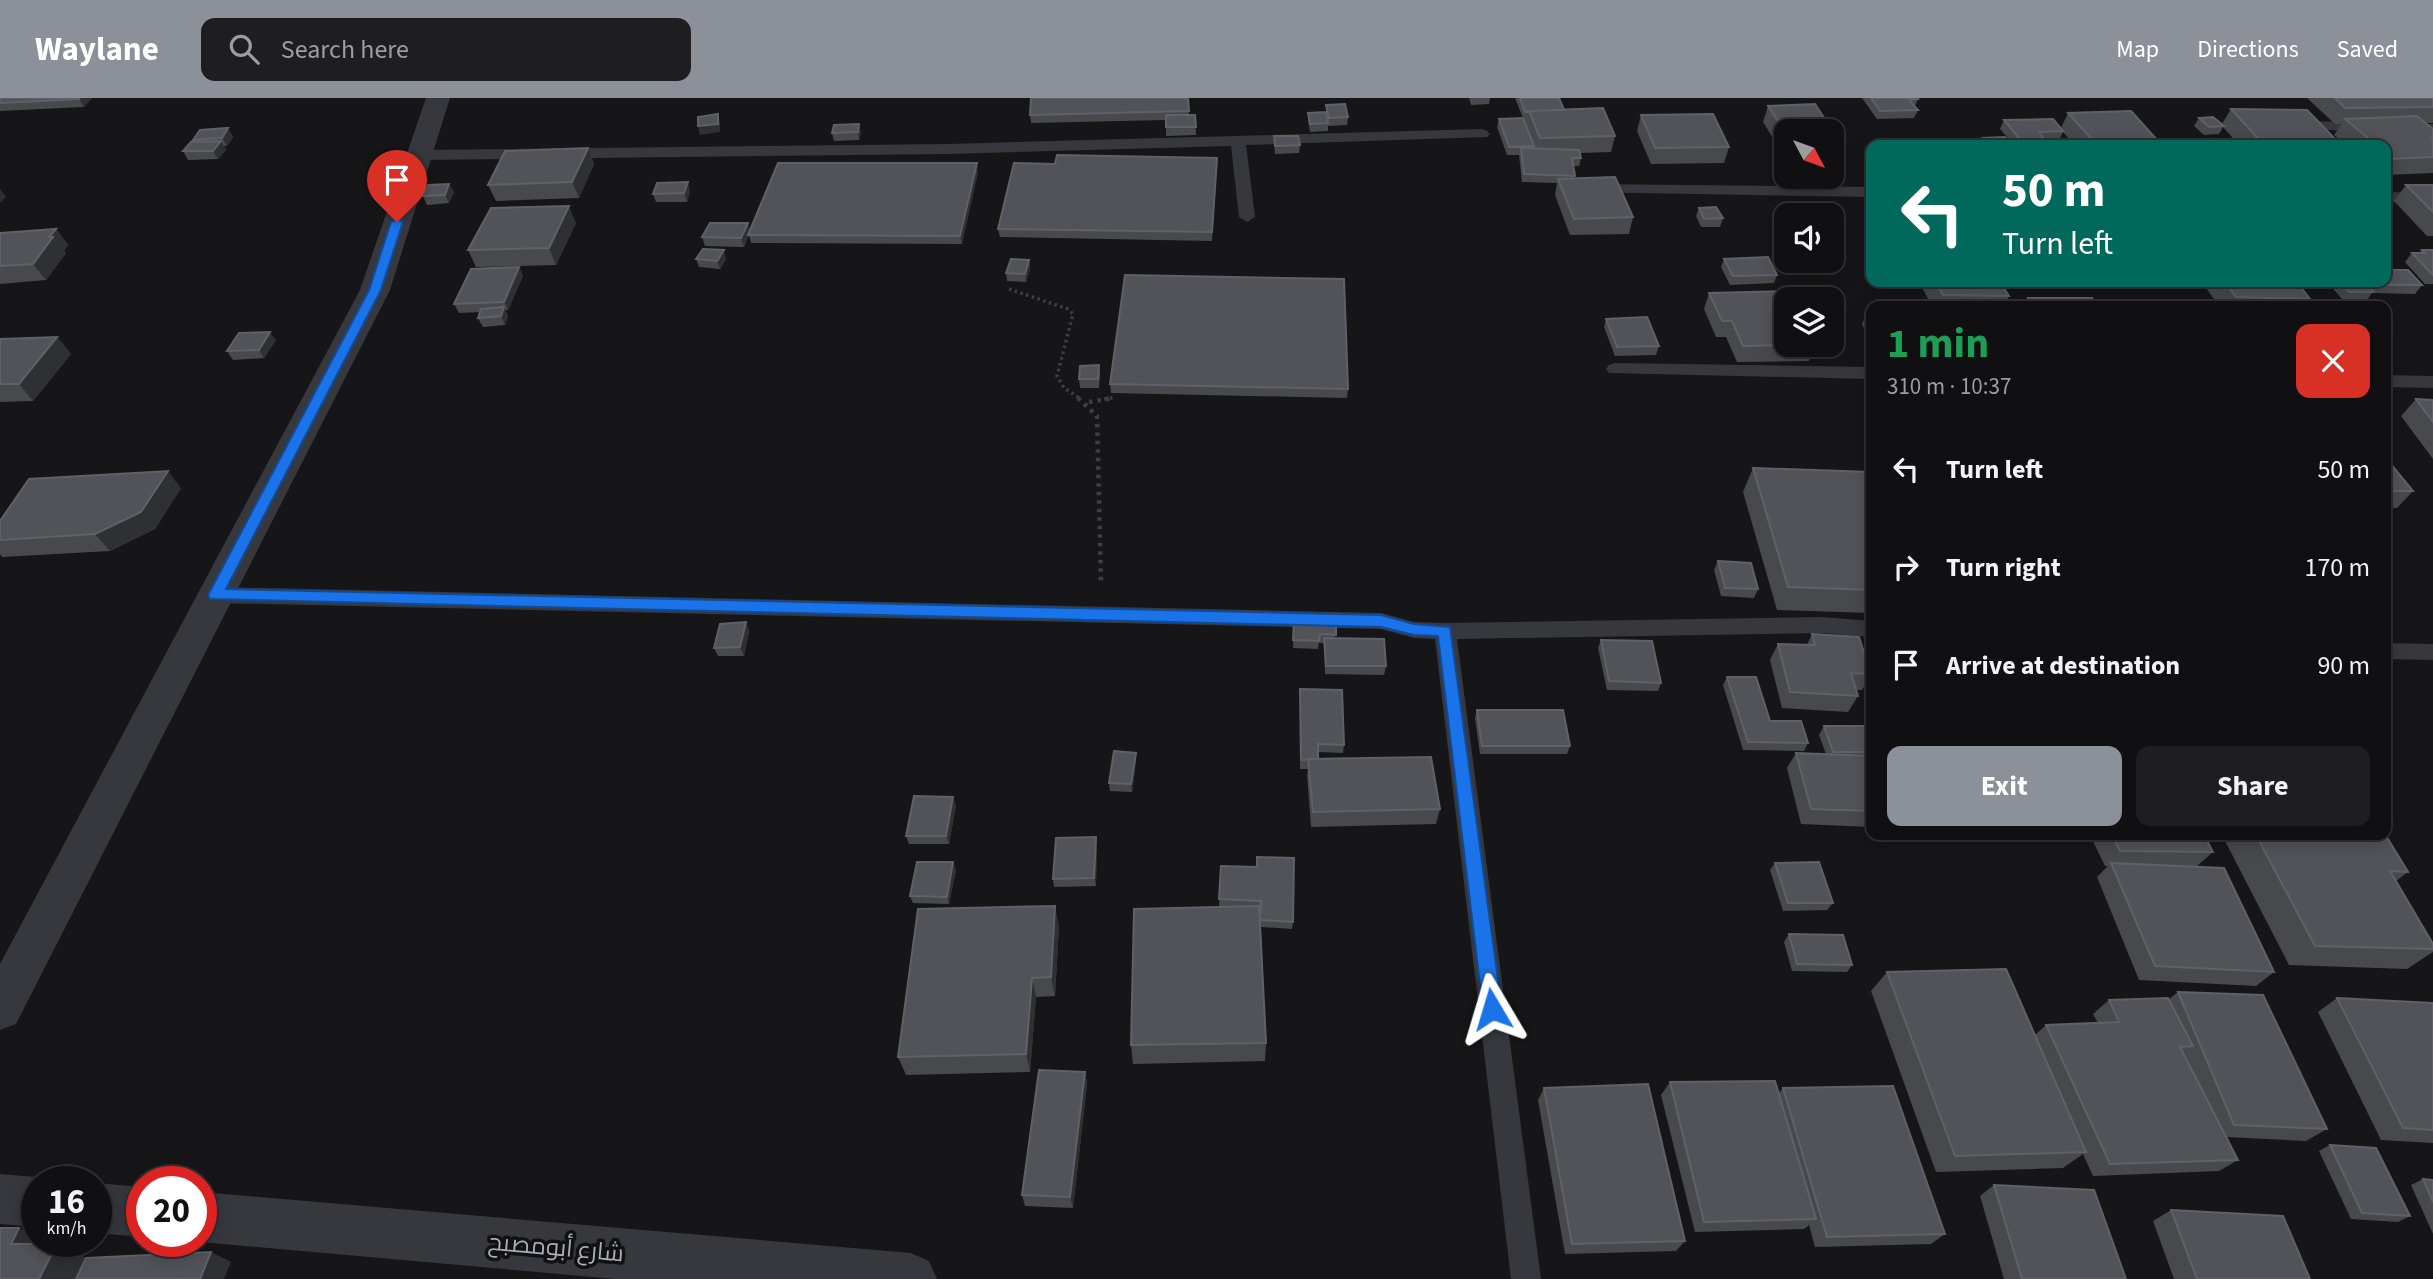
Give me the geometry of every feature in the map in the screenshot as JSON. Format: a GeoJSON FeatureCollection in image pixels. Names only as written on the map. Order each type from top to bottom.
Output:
{"type":"FeatureCollection","features":[{"type":"Feature","properties":{"kind":"street"},"geometry":{"type":"LineString","coordinates":[[0,1009],[375,290],[438,98]]}},
{"type":"Feature","properties":{"kind":"street"},"geometry":{"type":"LineString","coordinates":[[0,1199],[21,1201]]}},
{"type":"Feature","properties":{"kind":"street","name":"شارع أبومصبح"},"geometry":{"type":"LineString","coordinates":[[217,1218],[911,1279]]}},
{"type":"Feature","properties":{"kind":"lane"},"geometry":{"type":"LineString","coordinates":[[2306,126],[2433,129]]}},
{"type":"Feature","properties":{"kind":"lane"},"geometry":{"type":"LineString","coordinates":[[419,155],[1238,143],[1482,135]]}},
{"type":"Feature","properties":{"kind":"lane"},"geometry":{"type":"LineString","coordinates":[[1238,143],[1247,217]]}},
{"type":"Feature","properties":{"kind":"lane"},"geometry":{"type":"LineString","coordinates":[[1569,188],[1866,192]]}},
{"type":"Feature","properties":{"kind":"lane"},"geometry":{"type":"LineString","coordinates":[[2391,197],[2433,198]]}},
{"type":"Feature","properties":{"kind":"lane"},"geometry":{"type":"LineString","coordinates":[[1615,369],[1866,373]]}},
{"type":"Feature","properties":{"kind":"lane"},"geometry":{"type":"LineString","coordinates":[[2391,381],[2433,382]]}},
{"type":"Feature","properties":{"kind":"lane"},"geometry":{"type":"LineString","coordinates":[[216,595],[1381,621],[1414,629],[1445,631],[1822,625],[1866,629]]}},
{"type":"Feature","properties":{"kind":"lane"},"geometry":{"type":"LineString","coordinates":[[1445,631],[1527,1279]]}},
{"type":"Feature","properties":{"kind":"lane"},"geometry":{"type":"LineString","coordinates":[[2391,652],[2433,652]]}},
{"type":"Feature","properties":{"kind":"path"},"geometry":{"type":"LineString","coordinates":[[1009,289],[1068,309],[1073,314],[1070,334],[1056,365],[1058,379],[1063,387],[1089,402],[1097,416],[1101,614]]}},
{"type":"Feature","properties":{"kind":"path"},"geometry":{"type":"LineString","coordinates":[[1089,402],[1113,398]]}},
{"type":"Feature","properties":{"kind":"building"},"geometry":{"type":"Polygon","coordinates":[[[0,98],[79,98],[79,99],[0,103],[0,98]]]}},
{"type":"Feature","properties":{"kind":"building"},"geometry":{"type":"Polygon","coordinates":[[[1031,98],[1188,98],[1189,111],[1030,115],[1031,98]]]}},
{"type":"Feature","properties":{"kind":"building"},"geometry":{"type":"Polygon","coordinates":[[[1520,98],[1559,98],[1564,110],[1525,112],[1520,98]]]}},
{"type":"Feature","properties":{"kind":"building"},"geometry":{"type":"Polygon","coordinates":[[[1871,98],[1917,98],[1909,100],[1918,110],[1880,111],[1871,98]]]}},
{"type":"Feature","properties":{"kind":"building"},"geometry":{"type":"Polygon","coordinates":[[[2335,98],[2433,98],[2433,107],[2345,108],[2335,98]]]}},
{"type":"Feature","properties":{"kind":"building"},"geometry":{"type":"Polygon","coordinates":[[[1345,104],[1348,117],[1329,118],[1326,105],[1345,104]]]}},
{"type":"Feature","properties":{"kind":"building"},"geometry":{"type":"Polygon","coordinates":[[[1815,104],[1825,119],[1777,119],[1768,106],[1815,104]]]}},
{"type":"Feature","properties":{"kind":"building"},"geometry":{"type":"Polygon","coordinates":[[[1603,108],[1615,136],[1540,138],[1529,111],[1603,108]]]}},
{"type":"Feature","properties":{"kind":"building"},"geometry":{"type":"Polygon","coordinates":[[[2231,109],[2307,110],[2336,140],[2259,140],[2231,109]]]}},
{"type":"Feature","properties":{"kind":"building"},"geometry":{"type":"Polygon","coordinates":[[[2131,111],[2157,140],[2092,140],[2068,113],[2131,111]]]}},
{"type":"Feature","properties":{"kind":"building"},"geometry":{"type":"Polygon","coordinates":[[[1326,112],[1328,123],[1310,124],[1308,113],[1326,112]]]}},
{"type":"Feature","properties":{"kind":"building"},"geometry":{"type":"Polygon","coordinates":[[[718,114],[718,124],[698,126],[698,117],[718,114]]]}},
{"type":"Feature","properties":{"kind":"building"},"geometry":{"type":"Polygon","coordinates":[[[1713,114],[1729,147],[1655,148],[1641,115],[1713,114]]]}},
{"type":"Feature","properties":{"kind":"building"},"geometry":{"type":"Polygon","coordinates":[[[1166,115],[1195,115],[1196,127],[1166,127],[1166,115]]]}},
{"type":"Feature","properties":{"kind":"building"},"geometry":{"type":"Polygon","coordinates":[[[2417,116],[2433,129],[2433,157],[2391,159],[2391,140],[2370,140],[2345,119],[2417,116]]]}},
{"type":"Feature","properties":{"kind":"building"},"geometry":{"type":"Polygon","coordinates":[[[2213,117],[2224,126],[2209,127],[2199,118],[2213,117]]]}},
{"type":"Feature","properties":{"kind":"building"},"geometry":{"type":"Polygon","coordinates":[[[1523,118],[1534,146],[1509,147],[1499,119],[1523,118]]]}},
{"type":"Feature","properties":{"kind":"building"},"geometry":{"type":"Polygon","coordinates":[[[2053,119],[2063,131],[2039,132],[2045,140],[2021,140],[2004,120],[2053,119]]]}},
{"type":"Feature","properties":{"kind":"building"},"geometry":{"type":"Polygon","coordinates":[[[859,124],[858,132],[832,133],[834,125],[859,124]]]}},
{"type":"Feature","properties":{"kind":"building"},"geometry":{"type":"Polygon","coordinates":[[[228,128],[222,138],[193,140],[200,130],[228,128]]]}},
{"type":"Feature","properties":{"kind":"building"},"geometry":{"type":"Polygon","coordinates":[[[1274,136],[1298,136],[1300,145],[1275,146],[1274,136]]]}},
{"type":"Feature","properties":{"kind":"building"},"geometry":{"type":"Polygon","coordinates":[[[2005,137],[2008,140],[1985,140],[1983,138],[2005,137]]]}},
{"type":"Feature","properties":{"kind":"building"},"geometry":{"type":"Polygon","coordinates":[[[221,141],[213,151],[183,151],[191,142],[221,141]]]}},
{"type":"Feature","properties":{"kind":"building"},"geometry":{"type":"Polygon","coordinates":[[[588,148],[572,182],[488,185],[505,151],[588,148]]]}},
{"type":"Feature","properties":{"kind":"building"},"geometry":{"type":"Polygon","coordinates":[[[1521,148],[1579,150],[1581,158],[1572,158],[1575,176],[1524,174],[1521,148]]]}},
{"type":"Feature","properties":{"kind":"building"},"geometry":{"type":"Polygon","coordinates":[[[1057,155],[1217,158],[1212,232],[998,229],[1014,163],[1055,164],[1057,155]]]}},
{"type":"Feature","properties":{"kind":"building"},"geometry":{"type":"Polygon","coordinates":[[[778,163],[977,163],[960,236],[748,235],[778,163]]]}},
{"type":"Feature","properties":{"kind":"building"},"geometry":{"type":"Polygon","coordinates":[[[1615,177],[1633,217],[1574,219],[1558,179],[1615,177]]]}},
{"type":"Feature","properties":{"kind":"building"},"geometry":{"type":"Polygon","coordinates":[[[688,182],[684,193],[653,194],[657,183],[688,182]]]}},
{"type":"Feature","properties":{"kind":"building"},"geometry":{"type":"Polygon","coordinates":[[[449,184],[445,195],[423,196],[428,185],[449,184]]]}},
{"type":"Feature","properties":{"kind":"building"},"geometry":{"type":"Polygon","coordinates":[[[2406,185],[2433,185],[2433,212],[2406,185]]]}},
{"type":"Feature","properties":{"kind":"building"},"geometry":{"type":"Polygon","coordinates":[[[569,206],[549,248],[468,250],[491,208],[569,206]]]}},
{"type":"Feature","properties":{"kind":"building"},"geometry":{"type":"Polygon","coordinates":[[[1716,207],[1723,218],[1704,219],[1699,208],[1716,207]]]}},
{"type":"Feature","properties":{"kind":"building"},"geometry":{"type":"Polygon","coordinates":[[[710,223],[748,223],[741,238],[702,237],[710,223]]]}},
{"type":"Feature","properties":{"kind":"building"},"geometry":{"type":"Polygon","coordinates":[[[56,229],[33,264],[0,266],[0,233],[56,229]]]}},
{"type":"Feature","properties":{"kind":"building"},"geometry":{"type":"Polygon","coordinates":[[[703,249],[724,250],[717,261],[696,259],[703,249]]]}},
{"type":"Feature","properties":{"kind":"building"},"geometry":{"type":"Polygon","coordinates":[[[2422,250],[2433,250],[2433,275],[2412,253],[2425,253],[2422,250]]]}},
{"type":"Feature","properties":{"kind":"building"},"geometry":{"type":"Polygon","coordinates":[[[1768,257],[1777,275],[1733,276],[1724,259],[1768,257]]]}},
{"type":"Feature","properties":{"kind":"building"},"geometry":{"type":"Polygon","coordinates":[[[1011,259],[1029,260],[1025,274],[1006,273],[1011,259]]]}},
{"type":"Feature","properties":{"kind":"building"},"geometry":{"type":"Polygon","coordinates":[[[519,267],[504,302],[454,304],[471,269],[519,267]]]}},
{"type":"Feature","properties":{"kind":"building"},"geometry":{"type":"Polygon","coordinates":[[[2391,270],[2408,270],[2422,285],[2391,285],[2391,270]]]}},
{"type":"Feature","properties":{"kind":"building"},"geometry":{"type":"Polygon","coordinates":[[[1125,275],[1344,279],[1348,389],[1110,384],[1125,275]]]}},
{"type":"Feature","properties":{"kind":"building"},"geometry":{"type":"Polygon","coordinates":[[[1939,287],[2003,287],[2009,296],[1943,295],[1939,287]]]}},
{"type":"Feature","properties":{"kind":"building"},"geometry":{"type":"Polygon","coordinates":[[[2229,287],[2301,287],[2310,299],[2236,297],[2229,287]]]}},
{"type":"Feature","properties":{"kind":"building"},"geometry":{"type":"Polygon","coordinates":[[[2345,287],[2369,287],[2374,292],[2349,292],[2345,287]]]}},
{"type":"Feature","properties":{"kind":"building"},"geometry":{"type":"Polygon","coordinates":[[[1774,291],[1774,345],[1743,346],[1732,321],[1722,321],[1709,293],[1774,291]]]}},
{"type":"Feature","properties":{"kind":"building"},"geometry":{"type":"Polygon","coordinates":[[[2028,298],[2092,298],[2094,301],[2030,301],[2028,298]]]}},
{"type":"Feature","properties":{"kind":"building"},"geometry":{"type":"Polygon","coordinates":[[[504,307],[501,316],[478,318],[481,309],[504,307]]]}},
{"type":"Feature","properties":{"kind":"building"},"geometry":{"type":"Polygon","coordinates":[[[1647,317],[1659,346],[1617,347],[1606,319],[1647,317]]]}},
{"type":"Feature","properties":{"kind":"building"},"geometry":{"type":"Polygon","coordinates":[[[270,332],[259,350],[227,351],[239,333],[270,332]]]}},
{"type":"Feature","properties":{"kind":"building"},"geometry":{"type":"Polygon","coordinates":[[[57,337],[19,384],[0,384],[0,339],[57,337]]]}},
{"type":"Feature","properties":{"kind":"building"},"geometry":{"type":"Polygon","coordinates":[[[1099,365],[1098,379],[1079,379],[1080,366],[1099,365]]]}},
{"type":"Feature","properties":{"kind":"building"},"geometry":{"type":"Polygon","coordinates":[[[2416,399],[2433,400],[2433,422],[2416,399]]]}},
{"type":"Feature","properties":{"kind":"building"},"geometry":{"type":"Polygon","coordinates":[[[2391,464],[2413,491],[2391,491],[2391,464]]]}},
{"type":"Feature","properties":{"kind":"building"},"geometry":{"type":"Polygon","coordinates":[[[1753,468],[1866,472],[1866,590],[1788,587],[1753,468]]]}},
{"type":"Feature","properties":{"kind":"building"},"geometry":{"type":"Polygon","coordinates":[[[168,471],[141,512],[95,534],[0,540],[0,521],[29,479],[168,471]]]}},
{"type":"Feature","properties":{"kind":"building"},"geometry":{"type":"Polygon","coordinates":[[[1718,561],[1751,563],[1758,589],[1725,588],[1718,561]]]}},
{"type":"Feature","properties":{"kind":"building"},"geometry":{"type":"Polygon","coordinates":[[[1294,620],[1336,622],[1336,635],[1320,634],[1319,641],[1293,640],[1294,620]]]}},
{"type":"Feature","properties":{"kind":"building"},"geometry":{"type":"Polygon","coordinates":[[[746,622],[740,647],[714,648],[720,624],[746,622]]]}},
{"type":"Feature","properties":{"kind":"building"},"geometry":{"type":"Polygon","coordinates":[[[1812,634],[1859,637],[1866,659],[1866,674],[1851,673],[1858,696],[1790,692],[1778,644],[1815,645],[1812,634]]]}},
{"type":"Feature","properties":{"kind":"building"},"geometry":{"type":"Polygon","coordinates":[[[1324,638],[1384,639],[1386,666],[1326,666],[1324,638]]]}},
{"type":"Feature","properties":{"kind":"building"},"geometry":{"type":"Polygon","coordinates":[[[1601,640],[1652,641],[1661,683],[1609,681],[1601,640]]]}},
{"type":"Feature","properties":{"kind":"building"},"geometry":{"type":"Polygon","coordinates":[[[1727,677],[1756,677],[1770,721],[1801,721],[1808,743],[1748,742],[1727,677]]]}},
{"type":"Feature","properties":{"kind":"building"},"geometry":{"type":"Polygon","coordinates":[[[1300,689],[1342,690],[1344,745],[1318,744],[1318,759],[1301,760],[1300,689]]]}},
{"type":"Feature","properties":{"kind":"building"},"geometry":{"type":"Polygon","coordinates":[[[1477,710],[1563,710],[1570,746],[1482,746],[1477,710]]]}},
{"type":"Feature","properties":{"kind":"building"},"geometry":{"type":"Polygon","coordinates":[[[1824,726],[1866,726],[1866,752],[1833,752],[1824,726]]]}},
{"type":"Feature","properties":{"kind":"building"},"geometry":{"type":"Polygon","coordinates":[[[1114,751],[1136,753],[1131,784],[1109,783],[1114,751]]]}},
{"type":"Feature","properties":{"kind":"building"},"geometry":{"type":"Polygon","coordinates":[[[1796,753],[1866,756],[1866,811],[1811,809],[1796,753]]]}},
{"type":"Feature","properties":{"kind":"building"},"geometry":{"type":"Polygon","coordinates":[[[1431,757],[1440,809],[1313,812],[1308,759],[1431,757]]]}},
{"type":"Feature","properties":{"kind":"building"},"geometry":{"type":"Polygon","coordinates":[[[914,796],[953,797],[946,836],[906,836],[914,796]]]}},
{"type":"Feature","properties":{"kind":"building"},"geometry":{"type":"Polygon","coordinates":[[[1096,837],[1094,878],[1053,879],[1056,838],[1096,837]]]}},
{"type":"Feature","properties":{"kind":"building"},"geometry":{"type":"Polygon","coordinates":[[[2114,840],[2207,840],[2213,852],[2120,851],[2114,840]]]}},
{"type":"Feature","properties":{"kind":"building"},"geometry":{"type":"Polygon","coordinates":[[[2259,840],[2389,840],[2408,872],[2390,871],[2433,944],[2433,949],[2315,946],[2259,840]]]}},
{"type":"Feature","properties":{"kind":"building"},"geometry":{"type":"Polygon","coordinates":[[[1257,857],[1294,858],[1293,922],[1260,920],[1261,901],[1219,899],[1221,866],[1257,867],[1257,857]]]}},
{"type":"Feature","properties":{"kind":"building"},"geometry":{"type":"Polygon","coordinates":[[[917,862],[953,862],[947,897],[910,896],[917,862]]]}},
{"type":"Feature","properties":{"kind":"building"},"geometry":{"type":"Polygon","coordinates":[[[1819,862],[1833,903],[1788,903],[1775,863],[1819,862]]]}},
{"type":"Feature","properties":{"kind":"building"},"geometry":{"type":"Polygon","coordinates":[[[2111,863],[2224,868],[2274,972],[2155,966],[2111,863]]]}},
{"type":"Feature","properties":{"kind":"building"},"geometry":{"type":"Polygon","coordinates":[[[1055,906],[1051,977],[1032,978],[1026,1054],[898,1057],[918,909],[1055,906]]]}},
{"type":"Feature","properties":{"kind":"building"},"geometry":{"type":"Polygon","coordinates":[[[1259,906],[1266,1043],[1131,1045],[1134,909],[1259,906]]]}},
{"type":"Feature","properties":{"kind":"building"},"geometry":{"type":"Polygon","coordinates":[[[1789,934],[1843,935],[1852,965],[1797,964],[1789,934]]]}},
{"type":"Feature","properties":{"kind":"building"},"geometry":{"type":"Polygon","coordinates":[[[2006,969],[2086,1152],[1955,1156],[1887,972],[2006,969]]]}},
{"type":"Feature","properties":{"kind":"building"},"geometry":{"type":"Polygon","coordinates":[[[2178,992],[2263,995],[2327,1129],[2234,1125],[2178,992]]]}},
{"type":"Feature","properties":{"kind":"building"},"geometry":{"type":"Polygon","coordinates":[[[2168,998],[2193,1046],[2180,1047],[2238,1160],[2110,1164],[2046,1025],[2119,1022],[2109,1000],[2168,998]]]}},
{"type":"Feature","properties":{"kind":"building"},"geometry":{"type":"Polygon","coordinates":[[[2337,998],[2433,1003],[2433,1130],[2403,1128],[2337,998]]]}},
{"type":"Feature","properties":{"kind":"building"},"geometry":{"type":"Polygon","coordinates":[[[1039,1070],[1085,1072],[1070,1197],[1022,1195],[1039,1070]]]}},
{"type":"Feature","properties":{"kind":"building"},"geometry":{"type":"Polygon","coordinates":[[[1775,1081],[1816,1219],[1704,1222],[1670,1082],[1775,1081]]]}},
{"type":"Feature","properties":{"kind":"building"},"geometry":{"type":"Polygon","coordinates":[[[1648,1084],[1685,1241],[1572,1244],[1544,1088],[1648,1084]]]}},
{"type":"Feature","properties":{"kind":"building"},"geometry":{"type":"Polygon","coordinates":[[[1893,1086],[1945,1234],[1827,1237],[1783,1088],[1893,1086]]]}},
{"type":"Feature","properties":{"kind":"building"},"geometry":{"type":"Polygon","coordinates":[[[2330,1145],[2376,1148],[2410,1216],[2362,1213],[2330,1145]]]}},
{"type":"Feature","properties":{"kind":"building"},"geometry":{"type":"Polygon","coordinates":[[[2423,1179],[2433,1180],[2433,1202],[2423,1179]]]}},
{"type":"Feature","properties":{"kind":"building"},"geometry":{"type":"Polygon","coordinates":[[[1994,1185],[2094,1190],[2126,1279],[2022,1279],[1994,1185]]]}},
{"type":"Feature","properties":{"kind":"building"},"geometry":{"type":"Polygon","coordinates":[[[2171,1210],[2283,1216],[2310,1279],[2197,1279],[2171,1210]]]}},
{"type":"Feature","properties":{"kind":"building"},"geometry":{"type":"Polygon","coordinates":[[[0,1228],[19,1228],[11,1244],[21,1244],[21,1257],[50,1257],[39,1279],[0,1279],[0,1228]]]}},
{"type":"Feature","properties":{"kind":"building"},"geometry":{"type":"Polygon","coordinates":[[[209,1257],[200,1279],[76,1279],[86,1258],[209,1257]]]}},
{"type":"Feature","properties":{"kind":"route"},"geometry":{"type":"LineString","coordinates":[[397,222],[375,290],[216,595],[1381,621],[1414,629],[1445,631],[1492,1009]]}}]}
